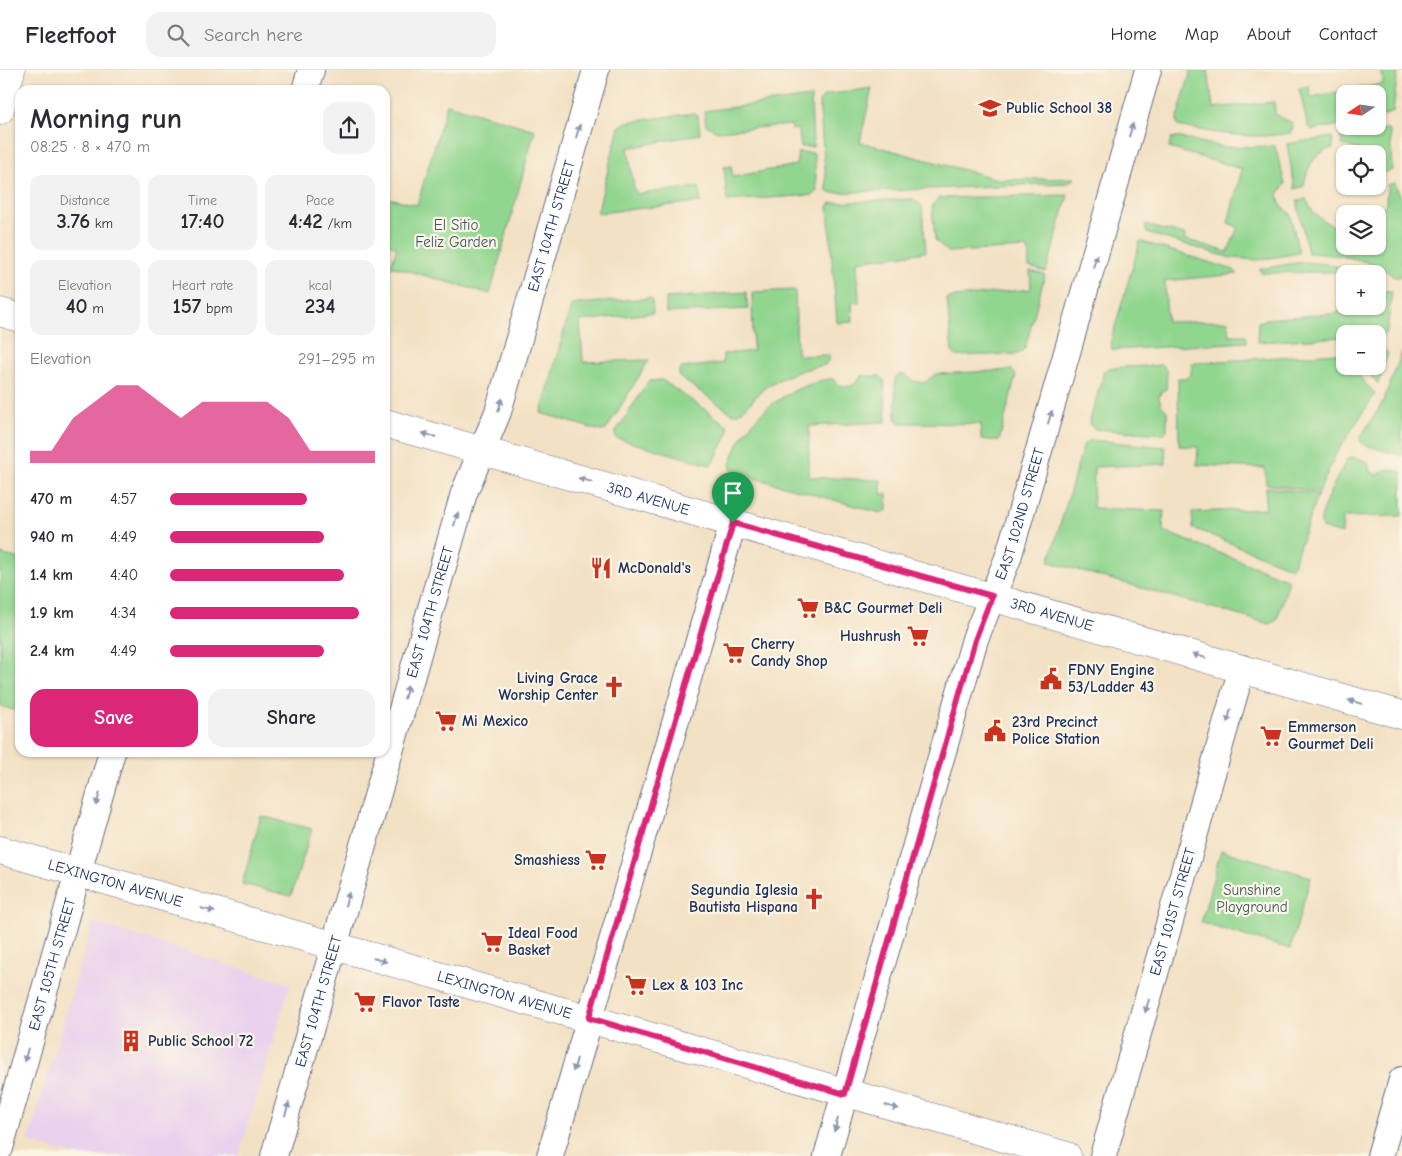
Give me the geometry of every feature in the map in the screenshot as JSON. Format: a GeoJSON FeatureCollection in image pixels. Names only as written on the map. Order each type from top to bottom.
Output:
{"type":"FeatureCollection","features":[{"type":"Feature","properties":{"kind":"main road"},"geometry":{"type":"LineString","coordinates":[[0,110],[11,70]]}},
{"type":"Feature","properties":{"kind":"main road"},"geometry":{"type":"LineString","coordinates":[[0,312],[15,316]]}},
{"type":"Feature","properties":{"kind":"main road","name":"3RD AVENUE"},"geometry":{"type":"LineString","coordinates":[[390,424],[1402,715]]}},
{"type":"Feature","properties":{"kind":"main road","name":"LEXINGTON AVENUE"},"geometry":{"type":"LineString","coordinates":[[0,850],[589,1018],[845,1094],[1067,1156]]}},
{"type":"Feature","properties":{"kind":"street"},"geometry":{"type":"LineString","coordinates":[[306,85],[311,70]]}},
{"type":"Feature","properties":{"kind":"street","name":"EAST 104TH STREET"},"geometry":{"type":"LineString","coordinates":[[390,749],[464,493],[498,412],[596,70]]}},
{"type":"Feature","properties":{"kind":"street","name":"EAST 102ND STREET"},"geometry":{"type":"LineString","coordinates":[[827,1156],[975,640],[1011,548],[1148,70]]}},
{"type":"Feature","properties":{"kind":"street"},"geometry":{"type":"LineString","coordinates":[[550,1156],[733,523]]}},
{"type":"Feature","properties":{"kind":"street","name":"EAST 101ST STREET"},"geometry":{"type":"LineString","coordinates":[[1103,1156],[1242,668]]}},
{"type":"Feature","properties":{"kind":"street","name":"EAST 105TH STREET"},"geometry":{"type":"LineString","coordinates":[[0,1148],[111,757]]}},
{"type":"Feature","properties":{"kind":"street","name":"EAST 104TH STREET"},"geometry":{"type":"LineString","coordinates":[[274,1156],[388,757]]}},
{"type":"Feature","properties":{"kind":"street"},"geometry":{"type":"LineString","coordinates":[[1380,1156],[1402,1080]]}},
{"type":"Feature","properties":{"kind":"shaded area"},"geometry":{"type":"Polygon","coordinates":[[[93,922],[290,984],[239,1156],[77,1156],[28,1142],[93,922]]]}},
{"type":"Feature","properties":{"kind":"green space"},"geometry":{"type":"Polygon","coordinates":[[[1191,70],[1208,70],[1213,108],[1274,102],[1275,114],[1292,123],[1293,128],[1290,133],[1248,136],[1178,126],[1177,119],[1191,70]]]}},
{"type":"Feature","properties":{"kind":"green space"},"geometry":{"type":"Polygon","coordinates":[[[1382,70],[1398,70],[1393,112],[1386,115],[1386,85],[1377,85],[1383,84],[1382,70]]]}},
{"type":"Feature","properties":{"kind":"green space"},"geometry":{"type":"Polygon","coordinates":[[[1309,86],[1311,97],[1336,92],[1336,126],[1312,130],[1308,127],[1299,88],[1309,86]]]}},
{"type":"Feature","properties":{"kind":"green space"},"geometry":{"type":"Polygon","coordinates":[[[872,88],[860,142],[1001,180],[1075,178],[1068,183],[833,193],[827,191],[819,102],[825,95],[872,88]]]}},
{"type":"Feature","properties":{"kind":"green space"},"geometry":{"type":"Polygon","coordinates":[[[811,97],[813,147],[801,147],[798,129],[792,130],[791,125],[717,131],[706,125],[704,111],[811,97]]]}},
{"type":"Feature","properties":{"kind":"green space","name":"El Sitio Feliz Garden"},"geometry":{"type":"Polygon","coordinates":[[[447,104],[535,130],[490,294],[391,266],[397,247],[390,245],[390,198],[417,205],[447,104]]]}},
{"type":"Feature","properties":{"kind":"green space"},"geometry":{"type":"Polygon","coordinates":[[[694,113],[698,115],[700,134],[628,148],[634,188],[637,194],[699,187],[701,202],[597,213],[619,127],[627,122],[694,113]]]}},
{"type":"Feature","properties":{"kind":"green space"},"geometry":{"type":"Polygon","coordinates":[[[1386,129],[1390,133],[1392,170],[1386,172],[1386,145],[1342,145],[1341,136],[1386,135],[1386,129]]]}},
{"type":"Feature","properties":{"kind":"green space"},"geometry":{"type":"Polygon","coordinates":[[[1176,137],[1224,147],[1275,146],[1285,184],[1278,194],[1280,204],[1290,213],[1299,253],[1259,260],[1231,258],[1147,233],[1145,225],[1185,235],[1184,239],[1228,252],[1238,227],[1228,223],[1242,169],[1169,148],[1171,138],[1176,137]]]}},
{"type":"Feature","properties":{"kind":"green space"},"geometry":{"type":"Polygon","coordinates":[[[1332,137],[1333,148],[1326,150],[1316,157],[1309,167],[1304,186],[1295,189],[1287,144],[1332,137]]]}},
{"type":"Feature","properties":{"kind":"green space"},"geometry":{"type":"Polygon","coordinates":[[[798,152],[814,153],[817,191],[813,195],[727,201],[724,167],[731,166],[733,177],[796,165],[798,152]]]}},
{"type":"Feature","properties":{"kind":"green space"},"geometry":{"type":"Polygon","coordinates":[[[1395,183],[1402,200],[1402,273],[1399,277],[1395,277],[1386,271],[1386,265],[1372,265],[1354,259],[1308,253],[1297,201],[1306,199],[1316,215],[1327,223],[1336,226],[1336,255],[1386,255],[1385,205],[1387,185],[1395,183]]]}},
{"type":"Feature","properties":{"kind":"green space"},"geometry":{"type":"Polygon","coordinates":[[[1068,195],[1046,272],[1029,267],[1028,248],[948,252],[935,240],[932,205],[939,198],[1068,195]]]}},
{"type":"Feature","properties":{"kind":"green space"},"geometry":{"type":"Polygon","coordinates":[[[913,199],[922,206],[926,252],[857,261],[859,302],[852,303],[853,322],[837,323],[828,207],[831,203],[913,199]]]}},
{"type":"Feature","properties":{"kind":"green space"},"geometry":{"type":"Polygon","coordinates":[[[1140,241],[1234,270],[1238,274],[1165,281],[1167,322],[1228,321],[1230,335],[1246,335],[1247,342],[1113,350],[1110,344],[1140,241]]]}},
{"type":"Feature","properties":{"kind":"green space"},"geometry":{"type":"Polygon","coordinates":[[[1302,262],[1336,266],[1336,272],[1261,273],[1260,269],[1302,262]]]}},
{"type":"Feature","properties":{"kind":"green space"},"geometry":{"type":"Polygon","coordinates":[[[1030,271],[1045,275],[1025,348],[1019,354],[956,356],[952,352],[947,298],[1031,289],[1030,271]]]}},
{"type":"Feature","properties":{"kind":"green space"},"geometry":{"type":"Polygon","coordinates":[[[795,290],[797,352],[800,356],[829,355],[830,358],[825,365],[809,368],[780,379],[762,390],[738,413],[733,414],[679,377],[679,370],[682,368],[723,363],[723,354],[753,351],[752,292],[795,290]]]}},
{"type":"Feature","properties":{"kind":"green space"},"geometry":{"type":"Polygon","coordinates":[[[1386,291],[1392,291],[1386,332],[1386,325],[1336,325],[1336,338],[1257,342],[1258,322],[1267,319],[1336,313],[1336,315],[1386,315],[1386,291]]]}},
{"type":"Feature","properties":{"kind":"green space"},"geometry":{"type":"Polygon","coordinates":[[[746,292],[748,309],[666,313],[666,298],[746,292]]]}},
{"type":"Feature","properties":{"kind":"green space"},"geometry":{"type":"Polygon","coordinates":[[[650,298],[653,313],[580,321],[583,362],[649,360],[606,430],[601,431],[541,413],[571,306],[575,304],[650,298]]]}},
{"type":"Feature","properties":{"kind":"green space"},"geometry":{"type":"Polygon","coordinates":[[[1402,352],[1402,456],[1362,444],[1360,438],[1383,402],[1402,352]]]}},
{"type":"Feature","properties":{"kind":"green space"},"geometry":{"type":"Polygon","coordinates":[[[1336,353],[1336,375],[1358,375],[1375,394],[1336,454],[1319,492],[1266,484],[1265,468],[1197,465],[1198,447],[1179,446],[1178,378],[1187,378],[1191,374],[1192,363],[1336,353]]]}},
{"type":"Feature","properties":{"kind":"green space"},"geometry":{"type":"Polygon","coordinates":[[[1162,365],[1167,371],[1166,389],[1161,392],[1159,397],[1161,405],[1167,411],[1167,430],[1163,434],[1094,429],[1089,424],[1104,371],[1109,368],[1162,365]]]}},
{"type":"Feature","properties":{"kind":"green space"},"geometry":{"type":"Polygon","coordinates":[[[1012,370],[1016,375],[999,441],[981,439],[981,424],[900,423],[896,420],[895,379],[898,375],[906,375],[913,381],[924,383],[936,374],[1012,370]]]}},
{"type":"Feature","properties":{"kind":"green space"},"geometry":{"type":"Polygon","coordinates":[[[1370,375],[1381,375],[1378,384],[1370,375]]]}},
{"type":"Feature","properties":{"kind":"green space"},"geometry":{"type":"Polygon","coordinates":[[[861,376],[880,376],[884,380],[886,422],[809,426],[809,477],[881,480],[881,494],[887,494],[887,510],[881,513],[733,472],[730,465],[741,439],[757,417],[767,408],[790,393],[814,383],[833,379],[841,385],[852,386],[861,376]]]}},
{"type":"Feature","properties":{"kind":"green space"},"geometry":{"type":"Polygon","coordinates":[[[662,380],[727,425],[729,431],[714,462],[710,465],[616,438],[615,433],[649,381],[662,380]]]}},
{"type":"Feature","properties":{"kind":"green space"},"geometry":{"type":"Polygon","coordinates":[[[1091,440],[1165,447],[1166,464],[1094,467],[1093,508],[1164,511],[1163,531],[1289,580],[1277,620],[1270,624],[1049,562],[1084,444],[1091,440]]]}},
{"type":"Feature","properties":{"kind":"green space"},"geometry":{"type":"Polygon","coordinates":[[[1354,457],[1368,462],[1370,472],[1378,475],[1386,469],[1402,472],[1402,516],[1343,517],[1342,534],[1322,528],[1322,513],[1334,483],[1347,459],[1354,457]]]}},
{"type":"Feature","properties":{"kind":"green space"},"geometry":{"type":"Polygon","coordinates":[[[1266,487],[1318,494],[1292,568],[1193,528],[1192,512],[1265,509],[1266,487]]]}},
{"type":"Feature","properties":{"kind":"green space"},"geometry":{"type":"Polygon","coordinates":[[[0,554],[15,558],[15,710],[0,706],[0,554]]]}},
{"type":"Feature","properties":{"kind":"green space"},"geometry":{"type":"Polygon","coordinates":[[[261,816],[312,829],[291,896],[242,884],[261,816]]]}},
{"type":"Feature","properties":{"kind":"green space","name":"Sunshine Playground"},"geometry":{"type":"Polygon","coordinates":[[[1221,850],[1311,877],[1290,949],[1201,923],[1221,850]]]}},
{"type":"Feature","properties":{"kind":"place","name":"Public School 38"},"geometry":{"type":"Point","coordinates":[990,108]}},
{"type":"Feature","properties":{"kind":"place","name":"McDonald's"},"geometry":{"type":"Point","coordinates":[601,568]}},
{"type":"Feature","properties":{"kind":"place","name":"B&C Gourmet Deli"},"geometry":{"type":"Point","coordinates":[808,608]}},
{"type":"Feature","properties":{"kind":"place","name":"Hushrush"},"geometry":{"type":"Point","coordinates":[918,636]}},
{"type":"Feature","properties":{"kind":"place","name":"Cherry Candy Shop"},"geometry":{"type":"Point","coordinates":[734,653]}},
{"type":"Feature","properties":{"kind":"place","name":"FDNY Engine 53/Ladder 43"},"geometry":{"type":"Point","coordinates":[1051,679]}},
{"type":"Feature","properties":{"kind":"place","name":"Living Grace Worship Center"},"geometry":{"type":"Point","coordinates":[614,687]}},
{"type":"Feature","properties":{"kind":"place","name":"Mi Mexico"},"geometry":{"type":"Point","coordinates":[446,721]}},
{"type":"Feature","properties":{"kind":"place","name":"23rd Precinct Police Station"},"geometry":{"type":"Point","coordinates":[995,731]}},
{"type":"Feature","properties":{"kind":"place","name":"Emmerson Gourmet Deli"},"geometry":{"type":"Point","coordinates":[1271,736]}},
{"type":"Feature","properties":{"kind":"place","name":"Smashiess"},"geometry":{"type":"Point","coordinates":[596,860]}},
{"type":"Feature","properties":{"kind":"place","name":"Segundia Iglesia Bautista Hispana"},"geometry":{"type":"Point","coordinates":[814,899]}},
{"type":"Feature","properties":{"kind":"place","name":"Ideal Food Basket"},"geometry":{"type":"Point","coordinates":[492,942]}},
{"type":"Feature","properties":{"kind":"place","name":"Lex & 103 Inc"},"geometry":{"type":"Point","coordinates":[636,985]}},
{"type":"Feature","properties":{"kind":"place","name":"Flavor Taste"},"geometry":{"type":"Point","coordinates":[365,1002]}},
{"type":"Feature","properties":{"kind":"place","name":"Public School 72"},"geometry":{"type":"Point","coordinates":[131,1041]}},
{"type":"Feature","properties":{"kind":"route"},"geometry":{"type":"LineString","coordinates":[[733,523],[992,596],[975,640],[845,1094],[589,1018],[733,523]]}}]}
